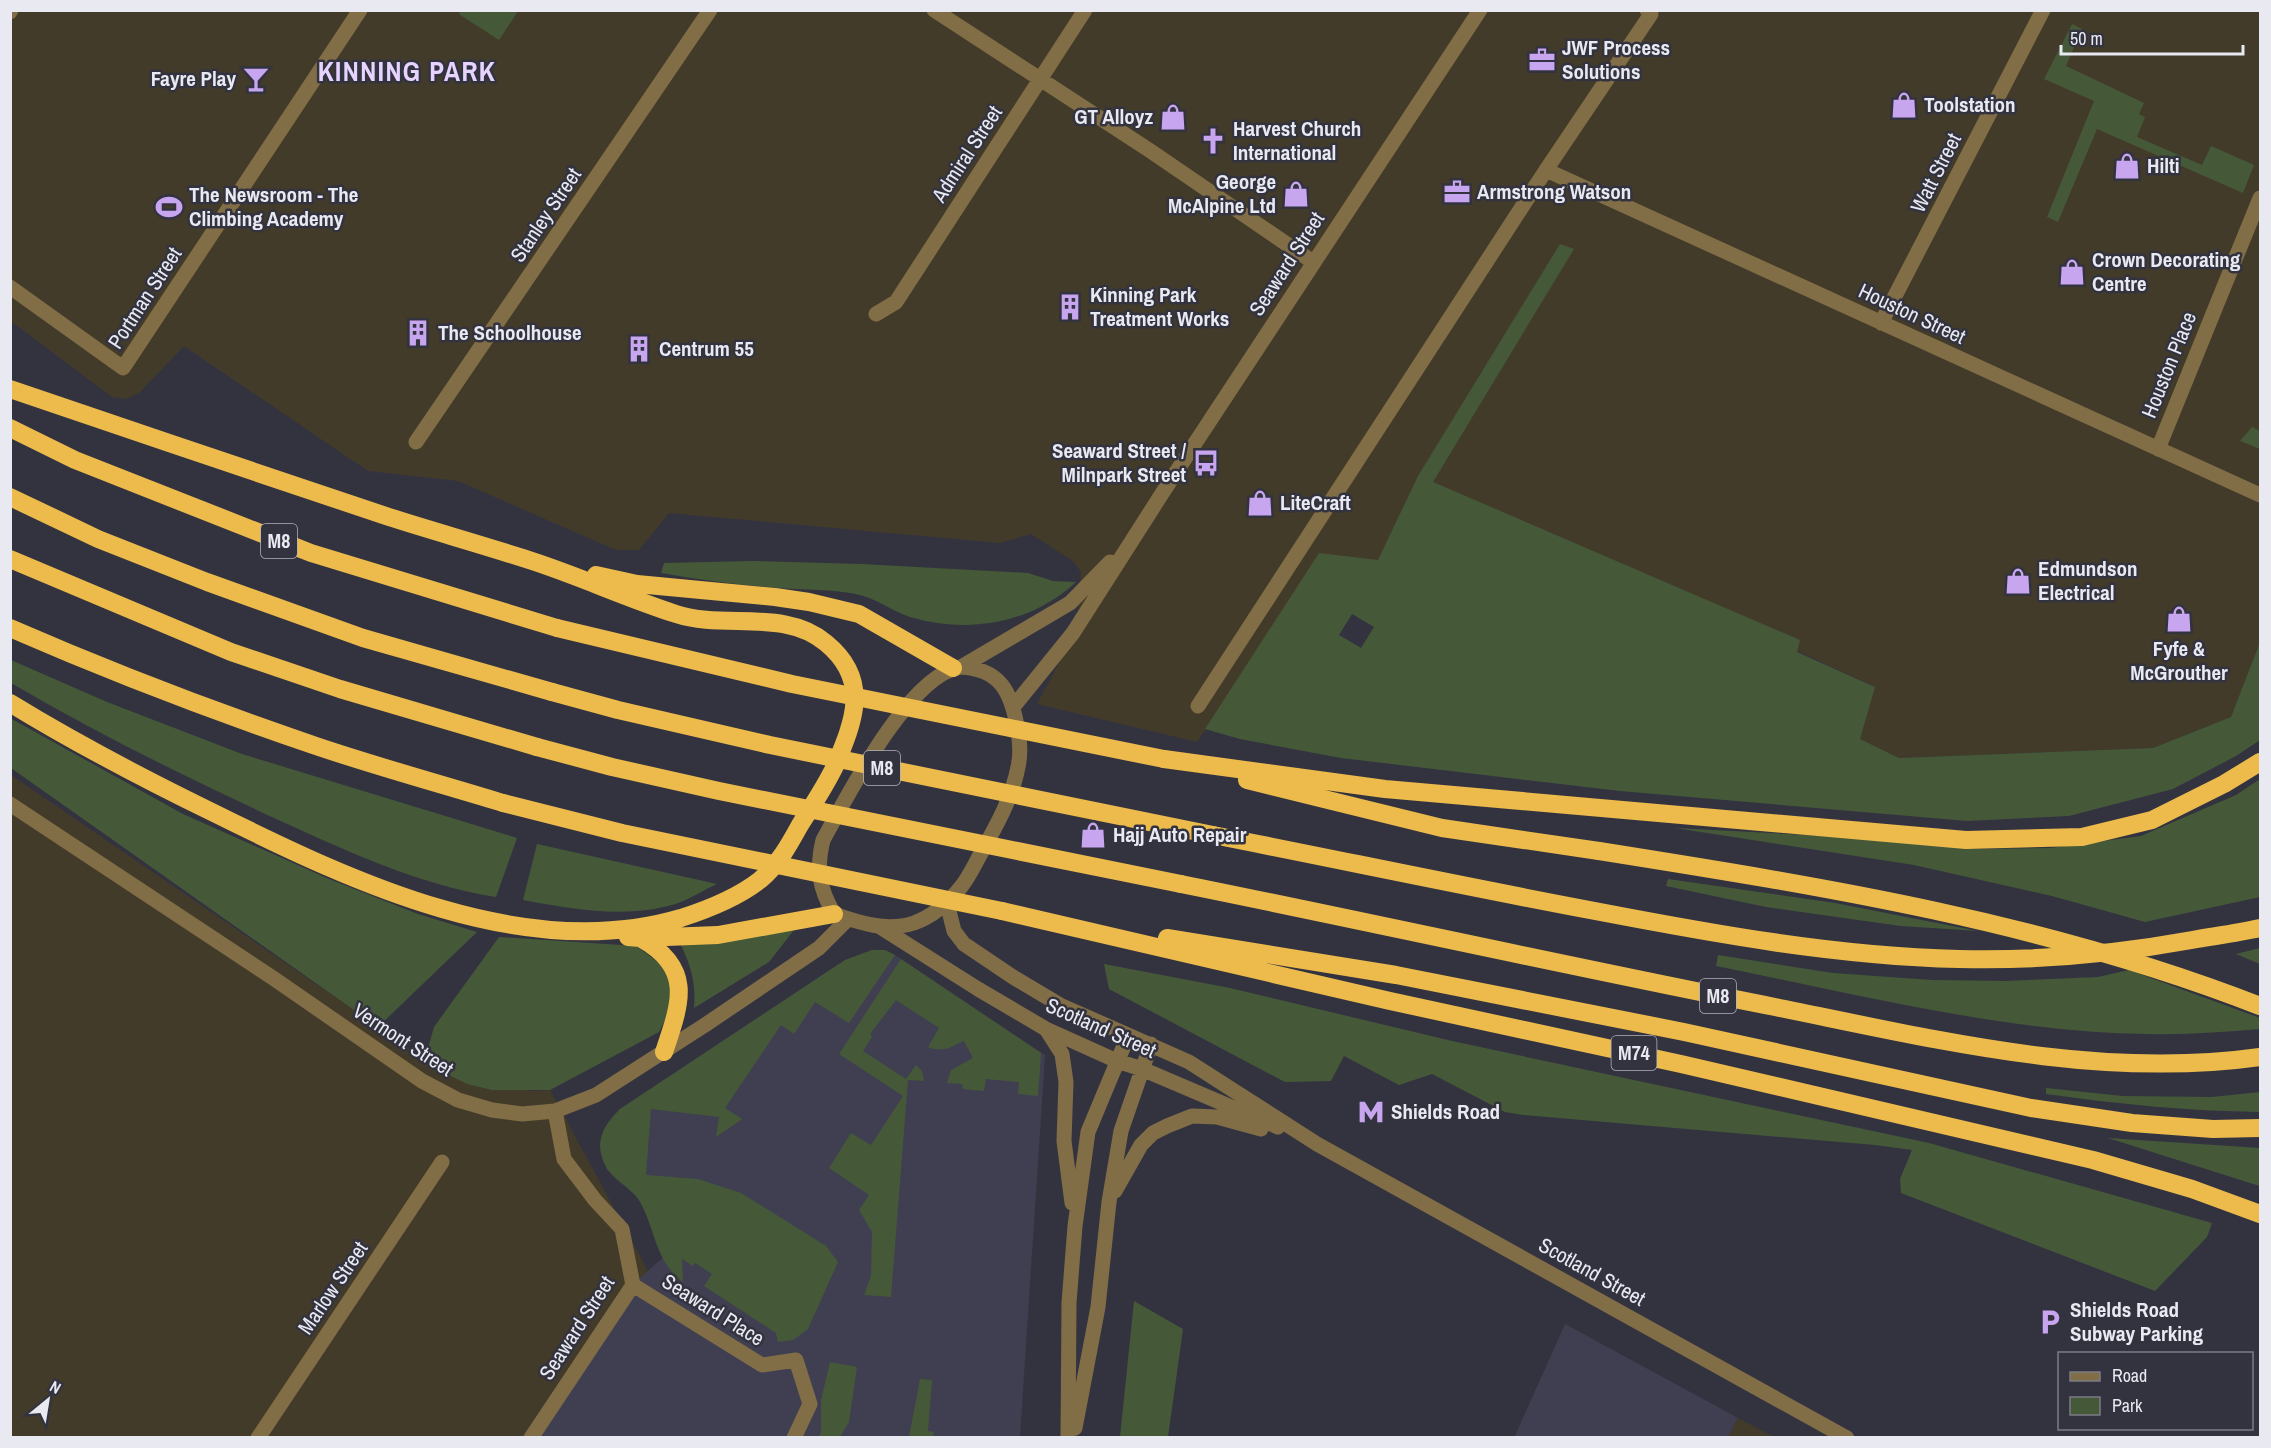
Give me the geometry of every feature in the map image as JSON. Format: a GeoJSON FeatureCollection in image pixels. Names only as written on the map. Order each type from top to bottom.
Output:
{"type":"FeatureCollection","features":[{"type":"Feature","properties":{"kind":"highway"},"geometry":{"type":"LineString","coordinates":[[10,388],[395,519],[532,561],[682,616],[726,622],[773,622],[814,634],[830,646],[843,661],[853,678],[854,716],[829,778],[786,852],[762,879],[713,907],[686,916],[630,929],[594,931],[525,926],[427,904],[306,858],[97,754],[10,703]]}},
{"type":"Feature","properties":{"kind":"highway","name":"M8"},"geometry":{"type":"LineString","coordinates":[[10,428],[75,460],[311,553],[557,628],[792,684],[1164,759],[1385,789],[1966,840],[2082,837],[2152,820],[2224,784],[2260,762]]}},
{"type":"Feature","properties":{"kind":"highway","name":"M8"},"geometry":{"type":"LineString","coordinates":[[10,497],[98,539],[207,582],[340,630],[419,655],[618,710],[770,745],[1498,893],[1683,928],[1773,942],[1880,955],[1960,959],[2078,956],[2148,948],[2260,927]]}},
{"type":"Feature","properties":{"kind":"highway","name":"M8"},"geometry":{"type":"LineString","coordinates":[[10,559],[231,652],[340,689],[537,747],[612,767],[719,791],[1181,884],[1672,987],[2033,1056],[2066,1060],[2159,1064],[2229,1061],[2260,1057]]}},
{"type":"Feature","properties":{"kind":"highway"},"geometry":{"type":"LineString","coordinates":[[532,561],[638,584],[775,597],[809,602],[859,614],[957,667]]}},
{"type":"Feature","properties":{"kind":"highway","name":"M8"},"geometry":{"type":"LineString","coordinates":[[10,628],[82,659],[318,747],[503,802],[622,833],[1002,911],[1396,975],[1684,1032],[2031,1108],[2132,1124],[2213,1129],[2260,1128]]}},
{"type":"Feature","properties":{"kind":"highway"},"geometry":{"type":"LineString","coordinates":[[1164,759],[1442,828],[1800,883],[1965,916],[2046,935],[2134,960],[2201,982],[2260,1006]]}},
{"type":"Feature","properties":{"kind":"highway","name":"M74"},"geometry":{"type":"LineString","coordinates":[[1002,911],[1379,998],[1681,1064],[2093,1160],[2192,1189],[2260,1214]]}},
{"type":"Feature","properties":{"kind":"highway"},"geometry":{"type":"LineString","coordinates":[[594,931],[640,938],[718,935],[841,916]]}},
{"type":"Feature","properties":{"kind":"highway"},"geometry":{"type":"LineString","coordinates":[[640,938],[668,958],[677,976],[679,993],[676,1016],[663,1052]]}},
{"type":"Feature","properties":{"kind":"street","name":"Portman Street"},"geometry":{"type":"LineString","coordinates":[[10,287],[123,368],[360,10]]}},
{"type":"Feature","properties":{"kind":"street","name":"Stanley Street"},"geometry":{"type":"LineString","coordinates":[[417,442],[710,10]]}},
{"type":"Feature","properties":{"kind":"street"},"geometry":{"type":"LineString","coordinates":[[934,10],[1313,262]]}},
{"type":"Feature","properties":{"kind":"street","name":"Admiral Street"},"geometry":{"type":"LineString","coordinates":[[876,314],[896,302],[1085,10]]}},
{"type":"Feature","properties":{"kind":"street","name":"Seaward Street"},"geometry":{"type":"LineString","coordinates":[[1014,706],[1072,633],[1480,10]]}},
{"type":"Feature","properties":{"kind":"street"},"geometry":{"type":"LineString","coordinates":[[1198,706],[1546,170],[1652,14],[1647,10]]}},
{"type":"Feature","properties":{"kind":"street","name":"Watt Street"},"geometry":{"type":"LineString","coordinates":[[1881,323],[2043,10]]}},
{"type":"Feature","properties":{"kind":"street","name":"Houston Street"},"geometry":{"type":"LineString","coordinates":[[1546,170],[2260,495]]}},
{"type":"Feature","properties":{"kind":"street","name":"Houston Place"},"geometry":{"type":"LineString","coordinates":[[2158,449],[2260,198]]}},
{"type":"Feature","properties":{"kind":"street","name":"Seaward Street"},"geometry":{"type":"LineString","coordinates":[[841,916],[824,896],[819,875],[819,855],[823,840],[882,737],[919,693],[957,667],[1070,603],[1131,541]]}},
{"type":"Feature","properties":{"kind":"street"},"geometry":{"type":"LineString","coordinates":[[841,916],[880,927],[900,927],[927,917],[946,903],[963,885],[1002,815],[1018,768],[1020,742],[1014,706],[1009,693],[998,681],[971,667],[957,667]]}},
{"type":"Feature","properties":{"kind":"street","name":"Vermont Street"},"geometry":{"type":"LineString","coordinates":[[10,804],[273,978],[422,1081],[458,1100],[492,1110],[522,1114],[555,1111],[596,1095],[819,948],[841,916]]}},
{"type":"Feature","properties":{"kind":"street","name":"Scotland Street"},"geometry":{"type":"LineString","coordinates":[[946,903],[954,931],[964,944],[1060,1005],[1189,1062],[1317,1144],[1847,1437]]}},
{"type":"Feature","properties":{"kind":"street","name":"Scotland Street"},"geometry":{"type":"LineString","coordinates":[[880,927],[1046,1029],[1317,1144]]}},
{"type":"Feature","properties":{"kind":"street"},"geometry":{"type":"LineString","coordinates":[[1046,1029],[1062,1054],[1065,1083],[1064,1141],[1075,1226]]}},
{"type":"Feature","properties":{"kind":"street"},"geometry":{"type":"LineString","coordinates":[[1068,1437],[1069,1303],[1075,1226],[1088,1132],[1128,1036]]}},
{"type":"Feature","properties":{"kind":"street"},"geometry":{"type":"LineString","coordinates":[[1074,1437],[1098,1307],[1109,1202],[1121,1131],[1151,1044]]}},
{"type":"Feature","properties":{"kind":"street","name":"Seaward Street"},"geometry":{"type":"LineString","coordinates":[[531,1437],[633,1285],[622,1230],[595,1200],[564,1159],[555,1111]]}},
{"type":"Feature","properties":{"kind":"street"},"geometry":{"type":"LineString","coordinates":[[1109,1202],[1141,1145],[1153,1133],[1192,1116],[1217,1117],[1317,1144]]}},
{"type":"Feature","properties":{"kind":"street","name":"Marlow Street"},"geometry":{"type":"LineString","coordinates":[[258,1437],[442,1162]]}},
{"type":"Feature","properties":{"kind":"street","name":"Seaward Place"},"geometry":{"type":"LineString","coordinates":[[633,1285],[762,1365],[796,1360],[810,1404],[794,1437]]}},
{"type":"Feature","properties":{"kind":"shaded area"},"geometry":{"type":"Polygon","coordinates":[[[11,11],[2260,11],[2260,642],[2231,717],[2153,748],[1899,758],[1860,739],[1874,686],[1797,651],[1799,639],[1378,560],[1309,573],[1197,742],[1037,704],[1077,630],[1081,572],[1073,561],[1031,534],[1000,543],[669,513],[639,550],[616,550],[458,481],[368,471],[184,346],[140,392],[127,399],[112,397],[11,321],[11,11]]]}},
{"type":"Feature","properties":{"kind":"shaded area"},"geometry":{"type":"Polygon","coordinates":[[[11,775],[449,1075],[531,1091],[550,1090],[648,1271],[612,1302],[526,1437],[11,1437],[11,775]]]}},
{"type":"Feature","properties":{"kind":"shaded area"},"geometry":{"type":"Polygon","coordinates":[[[872,950],[885,950],[895,955],[1045,1055],[1020,1437],[526,1438],[612,1302],[673,1249],[690,1226],[607,1170],[600,1143],[604,1129],[620,1109],[845,960],[872,950]]]}},
{"type":"Feature","properties":{"kind":"shaded area"},"geometry":{"type":"Polygon","coordinates":[[[1565,1324],[1738,1418],[1728,1437],[1514,1438],[1565,1324]]]}},
{"type":"Feature","properties":{"kind":"shaded area"},"geometry":{"type":"Polygon","coordinates":[[[1738,1418],[1774,1437],[1728,1437],[1738,1418]]]}},
{"type":"Feature","properties":{"kind":"green space"},"geometry":{"type":"Polygon","coordinates":[[[461,10],[518,11],[499,40],[459,14],[461,10]]]}},
{"type":"Feature","properties":{"kind":"green space"},"geometry":{"type":"Polygon","coordinates":[[[2072,24],[2082,29],[2066,66],[2144,103],[2139,114],[2145,117],[2137,137],[2202,165],[2211,146],[2254,165],[2243,193],[2097,129],[2058,222],[2047,217],[2094,101],[2044,79],[2072,24]]]}},
{"type":"Feature","properties":{"kind":"green space"},"geometry":{"type":"Polygon","coordinates":[[[1560,244],[1574,249],[1433,482],[1800,640],[1797,652],[1875,687],[1860,739],[1899,758],[2153,748],[2231,717],[2260,642],[2260,740],[2236,756],[2173,789],[2069,816],[1967,821],[1620,791],[1341,758],[1240,739],[1205,729],[1319,553],[1378,560],[1418,476],[1560,244]],[[1352,614],[1339,635],[1361,648],[1374,627],[1352,614]]]}},
{"type":"Feature","properties":{"kind":"green space"},"geometry":{"type":"Polygon","coordinates":[[[2252,427],[2260,431],[2260,449],[2240,441],[2252,427]]]}},
{"type":"Feature","properties":{"kind":"green space"},"geometry":{"type":"Polygon","coordinates":[[[752,561],[1028,573],[1053,581],[1076,582],[1039,608],[1019,616],[998,622],[954,625],[910,617],[870,598],[856,594],[734,584],[661,573],[664,563],[752,561]]]}},
{"type":"Feature","properties":{"kind":"green space"},"geometry":{"type":"Polygon","coordinates":[[[11,660],[107,702],[242,754],[517,838],[496,897],[438,884],[382,865],[274,818],[174,770],[108,737],[11,683],[11,660]]]}},
{"type":"Feature","properties":{"kind":"green space"},"geometry":{"type":"Polygon","coordinates":[[[10,718],[183,814],[329,879],[418,914],[477,932],[378,1027],[11,768],[10,718]]]}},
{"type":"Feature","properties":{"kind":"green space"},"geometry":{"type":"Polygon","coordinates":[[[2260,779],[2260,897],[2145,922],[2052,896],[1914,865],[1675,828],[1882,839],[1972,849],[2050,848],[2141,836],[2236,795],[2260,779]]]}},
{"type":"Feature","properties":{"kind":"green space"},"geometry":{"type":"Polygon","coordinates":[[[537,844],[717,884],[680,902],[656,909],[637,911],[599,911],[523,900],[537,844]]]}},
{"type":"Feature","properties":{"kind":"green space"},"geometry":{"type":"Polygon","coordinates":[[[1668,879],[1835,903],[1978,931],[1901,926],[1766,907],[1666,886],[1668,879]]]}},
{"type":"Feature","properties":{"kind":"green space"},"geometry":{"type":"Polygon","coordinates":[[[794,930],[769,962],[694,1008],[692,974],[680,943],[794,930]]]}},
{"type":"Feature","properties":{"kind":"green space"},"geometry":{"type":"Polygon","coordinates":[[[499,937],[636,946],[665,967],[671,984],[671,1009],[659,1032],[550,1090],[492,1090],[467,1084],[425,1059],[434,1027],[499,937]]]}},
{"type":"Feature","properties":{"kind":"green space"},"geometry":{"type":"Polygon","coordinates":[[[2260,948],[2260,964],[2236,954],[2260,948]]]}},
{"type":"Feature","properties":{"kind":"green space"},"geometry":{"type":"Polygon","coordinates":[[[872,950],[885,950],[895,955],[849,1023],[815,1002],[794,1034],[781,1025],[725,1108],[742,1119],[716,1137],[719,1117],[651,1109],[646,1175],[698,1179],[741,1193],[826,1246],[838,1262],[808,1329],[793,1340],[778,1342],[776,1333],[704,1286],[712,1274],[695,1263],[693,1266],[682,1259],[683,1282],[674,1274],[661,1255],[640,1202],[613,1175],[604,1162],[600,1146],[602,1134],[620,1109],[845,960],[872,950]]]}},
{"type":"Feature","properties":{"kind":"green space"},"geometry":{"type":"Polygon","coordinates":[[[1718,955],[1833,973],[1932,980],[2006,981],[2098,977],[2129,970],[2260,1018],[2260,1029],[2161,1034],[2093,1032],[1985,1019],[1930,1010],[1716,966],[1718,955]]]}},
{"type":"Feature","properties":{"kind":"green space"},"geometry":{"type":"Polygon","coordinates":[[[901,959],[1041,1053],[1038,1096],[1018,1094],[1019,1082],[986,1079],[984,1091],[963,1089],[962,1084],[947,1083],[951,1070],[973,1058],[964,1041],[943,1049],[928,1047],[939,1028],[896,1000],[870,1034],[872,1037],[863,1051],[906,1079],[916,1065],[922,1071],[924,1081],[908,1080],[891,1297],[864,1295],[871,1276],[872,1232],[859,1210],[869,1195],[829,1168],[851,1133],[871,1145],[903,1096],[839,1054],[901,959]]]}},
{"type":"Feature","properties":{"kind":"green space"},"geometry":{"type":"Polygon","coordinates":[[[1104,964],[1230,988],[1452,1041],[1929,1143],[2212,1223],[2207,1237],[2155,1291],[1901,1193],[1900,1179],[1912,1150],[1523,1115],[1505,1112],[1432,1074],[1399,1085],[1344,1056],[1331,1081],[1285,1082],[1109,989],[1104,964]]]}},
{"type":"Feature","properties":{"kind":"green space"},"geometry":{"type":"Polygon","coordinates":[[[2046,1088],[2123,1096],[2212,1097],[2260,1092],[2260,1112],[2179,1109],[2100,1101],[2046,1094],[2046,1088]]]}},
{"type":"Feature","properties":{"kind":"green space"},"geometry":{"type":"Polygon","coordinates":[[[2108,1138],[2260,1148],[2260,1186],[2250,1183],[2108,1138]]]}},
{"type":"Feature","properties":{"kind":"green space"},"geometry":{"type":"Polygon","coordinates":[[[1134,1301],[1183,1329],[1168,1437],[1120,1437],[1134,1301]]]}},
{"type":"Feature","properties":{"kind":"green space"},"geometry":{"type":"Polygon","coordinates":[[[830,1362],[857,1367],[849,1422],[840,1437],[818,1437],[821,1433],[821,1400],[830,1362]]]}},
{"type":"Feature","properties":{"kind":"green space"},"geometry":{"type":"Polygon","coordinates":[[[920,1379],[932,1380],[928,1431],[934,1432],[933,1437],[909,1437],[920,1379]]]}},
{"type":"Feature","properties":{"kind":"place","name":"JWF Process Solutions"},"geometry":{"type":"Point","coordinates":[1542,60]}},
{"type":"Feature","properties":{"kind":"place","name":"Fayre Play"},"geometry":{"type":"Point","coordinates":[256,79]}},
{"type":"Feature","properties":{"kind":"place","name":"Toolstation"},"geometry":{"type":"Point","coordinates":[1904,105]}},
{"type":"Feature","properties":{"kind":"place","name":"GT Alloyz"},"geometry":{"type":"Point","coordinates":[1173,117]}},
{"type":"Feature","properties":{"kind":"place","name":"Harvest Church International"},"geometry":{"type":"Point","coordinates":[1213,141]}},
{"type":"Feature","properties":{"kind":"place","name":"Hilti"},"geometry":{"type":"Point","coordinates":[2127,166]}},
{"type":"Feature","properties":{"kind":"place","name":"Armstrong Watson"},"geometry":{"type":"Point","coordinates":[1457,192]}},
{"type":"Feature","properties":{"kind":"place","name":"George McAlpine Ltd"},"geometry":{"type":"Point","coordinates":[1296,194]}},
{"type":"Feature","properties":{"kind":"place","name":"The Newsroom - The Climbing Academy"},"geometry":{"type":"Point","coordinates":[169,207]}},
{"type":"Feature","properties":{"kind":"place","name":"Crown Decorating Centre"},"geometry":{"type":"Point","coordinates":[2072,272]}},
{"type":"Feature","properties":{"kind":"place","name":"Kinning Park Treatment Works"},"geometry":{"type":"Point","coordinates":[1070,307]}},
{"type":"Feature","properties":{"kind":"place","name":"The Schoolhouse"},"geometry":{"type":"Point","coordinates":[418,333]}},
{"type":"Feature","properties":{"kind":"place","name":"Centrum 55"},"geometry":{"type":"Point","coordinates":[639,349]}},
{"type":"Feature","properties":{"kind":"place","name":"Seaward Street / Milnpark Street"},"geometry":{"type":"Point","coordinates":[1206,463]}},
{"type":"Feature","properties":{"kind":"place","name":"LiteCraft"},"geometry":{"type":"Point","coordinates":[1260,503]}},
{"type":"Feature","properties":{"kind":"place","name":"Edmundson Electrical"},"geometry":{"type":"Point","coordinates":[2018,581]}},
{"type":"Feature","properties":{"kind":"place","name":"Fyfe & McGrouther"},"geometry":{"type":"Point","coordinates":[2179,619]}},
{"type":"Feature","properties":{"kind":"place","name":"Hajj Auto Repair"},"geometry":{"type":"Point","coordinates":[1093,835]}},
{"type":"Feature","properties":{"kind":"place","name":"Shields Road"},"geometry":{"type":"Point","coordinates":[1371,1112]}},
{"type":"Feature","properties":{"kind":"place","name":"Shields Road Subway Parking"},"geometry":{"type":"Point","coordinates":[2050,1322]}},
{"type":"Feature","properties":{"kind":"district","name":"KINNING PARK"},"geometry":{"type":"Point","coordinates":[407,72]}}]}
